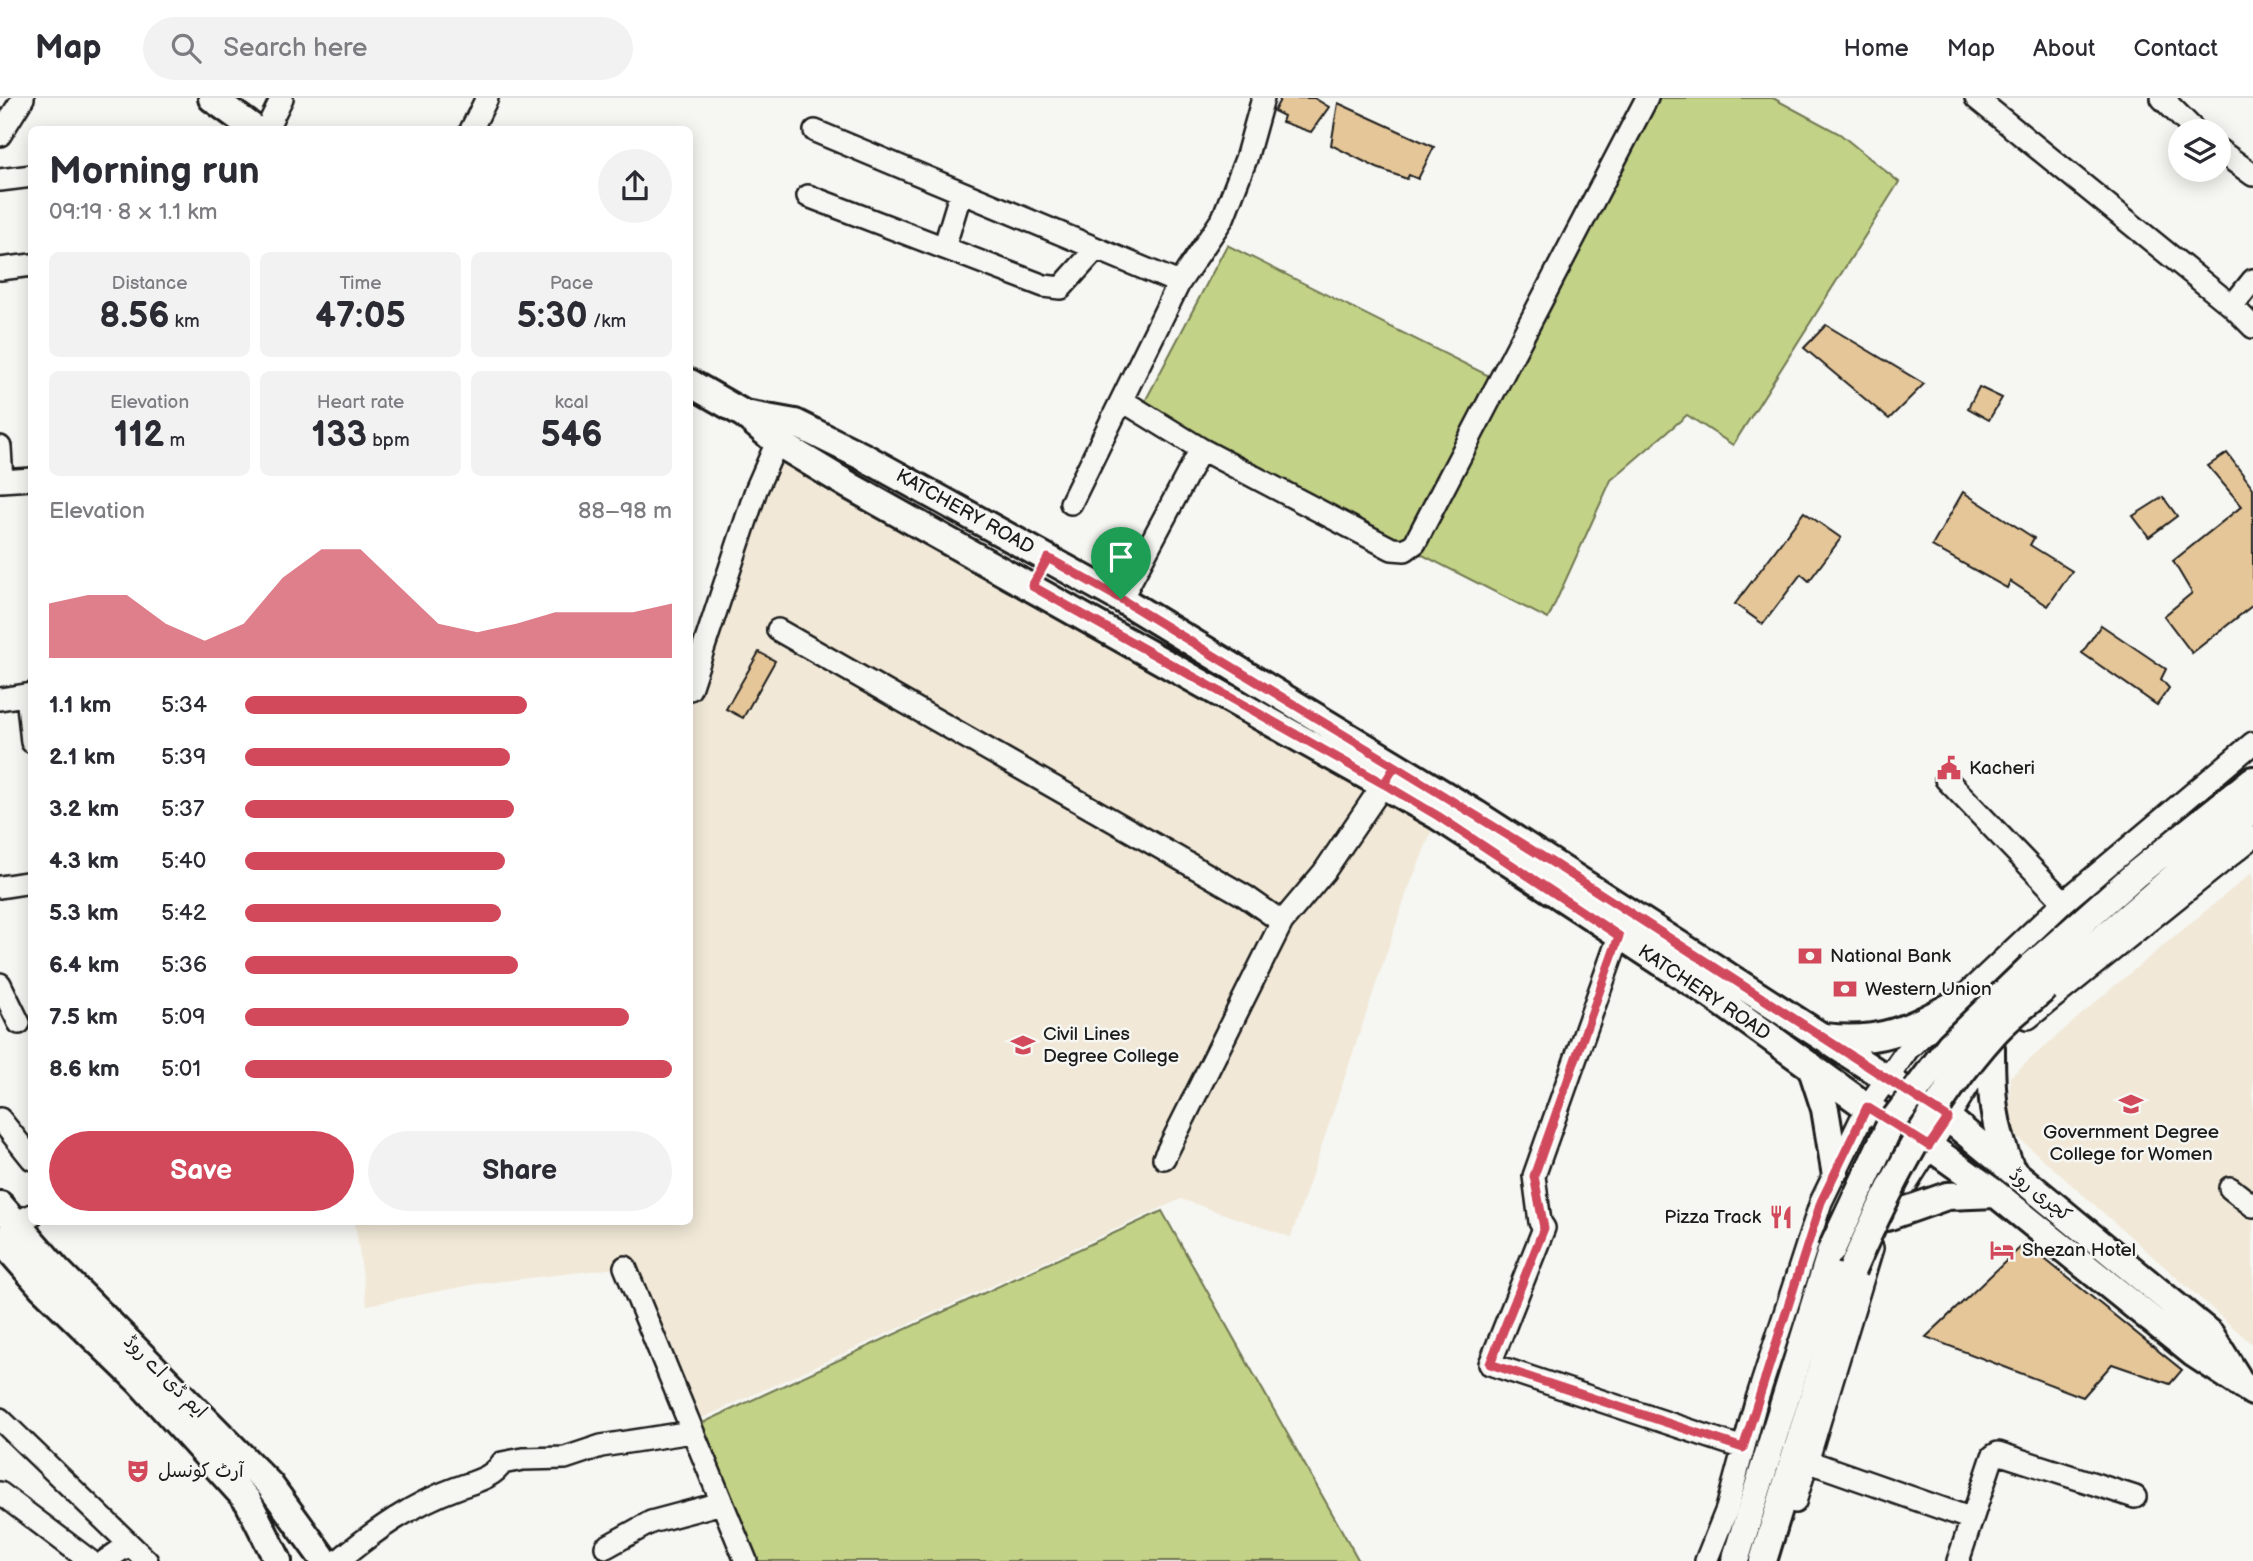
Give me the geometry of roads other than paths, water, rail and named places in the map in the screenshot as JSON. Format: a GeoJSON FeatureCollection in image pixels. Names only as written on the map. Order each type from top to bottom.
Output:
{"type":"FeatureCollection","features":[{"type":"Feature","properties":{"kind":"main road"},"geometry":{"type":"LineString","coordinates":[[212,98],[250,126]]}},
{"type":"Feature","properties":{"kind":"main road","name":"KATCHERY ROAD"},"geometry":{"type":"LineString","coordinates":[[693,385],[744,414],[777,442],[850,486],[1195,678],[1390,775]]}},
{"type":"Feature","properties":{"kind":"main road","name":"KATCHERY ROAD"},"geometry":{"type":"LineString","coordinates":[[744,414],[795,423],[864,457],[1121,599],[1390,775],[1888,1078]]}},
{"type":"Feature","properties":{"kind":"main road"},"geometry":{"type":"LineString","coordinates":[[850,486],[864,457]]}},
{"type":"Feature","properties":{"kind":"main road"},"geometry":{"type":"LineString","coordinates":[[1032,586],[1048,558]]}},
{"type":"Feature","properties":{"kind":"main road"},"geometry":{"type":"LineString","coordinates":[[1195,678],[1208,654]]}},
{"type":"Feature","properties":{"kind":"main road"},"geometry":{"type":"LineString","coordinates":[[1735,1561],[1831,1251],[1890,1125],[1950,1045],[2136,874],[2253,780]]}},
{"type":"Feature","properties":{"kind":"main road"},"geometry":{"type":"LineString","coordinates":[[1763,1561],[1852,1270],[1910,1146],[1968,1064],[1996,1030],[2253,809]]}},
{"type":"Feature","properties":{"kind":"main road","name":"KATCHERY ROAD"},"geometry":{"type":"LineString","coordinates":[[1471,824],[1619,936],[1710,994],[1867,1107]]}},
{"type":"Feature","properties":{"kind":"main road"},"geometry":{"type":"LineString","coordinates":[[1816,1035],[1851,1040],[1880,1038],[1906,1031],[1957,1003]]}},
{"type":"Feature","properties":{"kind":"main road"},"geometry":{"type":"LineString","coordinates":[[1991,1048],[1991,1098],[1997,1138],[2012,1173]]}},
{"type":"Feature","properties":{"kind":"main road"},"geometry":{"type":"LineString","coordinates":[[1811,1066],[1825,1109],[1835,1170]]}},
{"type":"Feature","properties":{"kind":"main road","name":"کچری روڈ"},"geometry":{"type":"LineString","coordinates":[[1888,1078],[1948,1118],[2210,1334],[2249,1381]]}},
{"type":"Feature","properties":{"kind":"main road","name":"کچری روڈ"},"geometry":{"type":"LineString","coordinates":[[1867,1107],[1929,1146],[1996,1194],[2193,1353],[2249,1381]]}},
{"type":"Feature","properties":{"kind":"main road"},"geometry":{"type":"LineString","coordinates":[[1887,1217],[1947,1196],[1996,1194]]}},
{"type":"Feature","properties":{"kind":"main road","name":"ایم ڈی اے روڈ"},"geometry":{"type":"LineString","coordinates":[[12,1220],[58,1271],[269,1484],[327,1560]]}},
{"type":"Feature","properties":{"kind":"main road","name":"ایم ڈی اے روڈ"},"geometry":{"type":"LineString","coordinates":[[12,1220],[42,1287],[140,1382],[248,1501],[278,1561]]}},
{"type":"Feature","properties":{"kind":"street"},"geometry":{"type":"LineString","coordinates":[[0,135],[23,98]]}},
{"type":"Feature","properties":{"kind":"street"},"geometry":{"type":"LineString","coordinates":[[268,126],[282,98]]}},
{"type":"Feature","properties":{"kind":"street"},"geometry":{"type":"LineString","coordinates":[[473,126],[487,98]]}},
{"type":"Feature","properties":{"kind":"street"},"geometry":{"type":"LineString","coordinates":[[1071,503],[1179,283],[1223,218],[1246,159],[1263,98]]}},
{"type":"Feature","properties":{"kind":"street"},"geometry":{"type":"LineString","coordinates":[[1123,401],[1201,449],[1392,549],[1405,550],[1416,543],[1647,98]]}},
{"type":"Feature","properties":{"kind":"street"},"geometry":{"type":"LineString","coordinates":[[1976,98],[2232,306],[2253,327]]}},
{"type":"Feature","properties":{"kind":"street"},"geometry":{"type":"LineString","coordinates":[[2162,98],[2183,119]]}},
{"type":"Feature","properties":{"kind":"street"},"geometry":{"type":"LineString","coordinates":[[815,131],[1179,283]]}},
{"type":"Feature","properties":{"kind":"street"},"geometry":{"type":"LineString","coordinates":[[2231,159],[2253,175]]}},
{"type":"Feature","properties":{"kind":"street"},"geometry":{"type":"LineString","coordinates":[[0,180],[28,176]]}},
{"type":"Feature","properties":{"kind":"street"},"geometry":{"type":"LineString","coordinates":[[944,248],[961,192]]}},
{"type":"Feature","properties":{"kind":"street"},"geometry":{"type":"LineString","coordinates":[[808,197],[1044,286],[1061,288],[1096,248]]}},
{"type":"Feature","properties":{"kind":"street"},"geometry":{"type":"LineString","coordinates":[[0,269],[28,266]]}},
{"type":"Feature","properties":{"kind":"street"},"geometry":{"type":"LineString","coordinates":[[2232,306],[2253,279]]}},
{"type":"Feature","properties":{"kind":"street"},"geometry":{"type":"LineString","coordinates":[[693,680],[756,490],[777,442]]}},
{"type":"Feature","properties":{"kind":"street"},"geometry":{"type":"LineString","coordinates":[[0,447],[1,481],[28,479]]}},
{"type":"Feature","properties":{"kind":"street"},"geometry":{"type":"LineString","coordinates":[[1121,599],[1201,449]]}},
{"type":"Feature","properties":{"kind":"street"},"geometry":{"type":"LineString","coordinates":[[778,630],[1233,889],[1282,922]]}},
{"type":"Feature","properties":{"kind":"street"},"geometry":{"type":"LineString","coordinates":[[0,699],[28,694]]}},
{"type":"Feature","properties":{"kind":"street"},"geometry":{"type":"LineString","coordinates":[[1706,1561],[1727,1509],[1743,1448],[1817,1215],[1835,1170],[1867,1107],[1909,1049],[2064,902],[2253,743]]}},
{"type":"Feature","properties":{"kind":"street"},"geometry":{"type":"LineString","coordinates":[[1164,1158],[1282,922],[1324,872],[1390,775]]}},
{"type":"Feature","properties":{"kind":"street"},"geometry":{"type":"LineString","coordinates":[[1946,779],[2064,902]]}},
{"type":"Feature","properties":{"kind":"street"},"geometry":{"type":"LineString","coordinates":[[1776,1561],[1873,1245],[1929,1146],[1991,1048],[2253,838]]}},
{"type":"Feature","properties":{"kind":"street"},"geometry":{"type":"LineString","coordinates":[[0,887],[28,883]]}},
{"type":"Feature","properties":{"kind":"street"},"geometry":{"type":"LineString","coordinates":[[1619,936],[1534,1176],[1544,1228],[1490,1364],[1743,1448]]}},
{"type":"Feature","properties":{"kind":"street"},"geometry":{"type":"LineString","coordinates":[[0,984],[17,1026]]}},
{"type":"Feature","properties":{"kind":"street"},"geometry":{"type":"LineString","coordinates":[[0,1119],[28,1153]]}},
{"type":"Feature","properties":{"kind":"street"},"geometry":{"type":"LineString","coordinates":[[2230,1188],[2253,1206]]}},
{"type":"Feature","properties":{"kind":"street"},"geometry":{"type":"LineString","coordinates":[[625,1267],[746,1561]]}},
{"type":"Feature","properties":{"kind":"street"},"geometry":{"type":"LineString","coordinates":[[0,1419],[146,1561]]}},
{"type":"Feature","properties":{"kind":"street"},"geometry":{"type":"LineString","coordinates":[[327,1560],[423,1502],[481,1480],[499,1469],[502,1463],[565,1458],[601,1446],[692,1432]]}},
{"type":"Feature","properties":{"kind":"street"},"geometry":{"type":"LineString","coordinates":[[1958,1561],[1993,1456],[1998,1453],[2004,1452],[2135,1497]]}},
{"type":"Feature","properties":{"kind":"street"},"geometry":{"type":"LineString","coordinates":[[1807,1461],[1972,1519]]}},
{"type":"Feature","properties":{"kind":"street"},"geometry":{"type":"LineString","coordinates":[[0,1493],[90,1561]]}},
{"type":"Feature","properties":{"kind":"street"},"geometry":{"type":"LineString","coordinates":[[606,1547],[650,1522],[722,1503]]}},
{"type":"Feature","properties":{"kind":"street"},"geometry":{"type":"LineString","coordinates":[[105,1561],[128,1545]]}},
{"type":"Feature","properties":{"kind":"place","name":"Kacheri"},"geometry":{"type":"Point","coordinates":[1949,768]}},
{"type":"Feature","properties":{"kind":"place","name":"National Bank"},"geometry":{"type":"Point","coordinates":[1810,956]}},
{"type":"Feature","properties":{"kind":"place","name":"Western Union"},"geometry":{"type":"Point","coordinates":[1845,989]}},
{"type":"Feature","properties":{"kind":"place","name":"Civil Lines Degree College"},"geometry":{"type":"Point","coordinates":[1023,1045]}},
{"type":"Feature","properties":{"kind":"place","name":"Government Degree College for Women"},"geometry":{"type":"Point","coordinates":[2131,1104]}},
{"type":"Feature","properties":{"kind":"place","name":"Pizza Track"},"geometry":{"type":"Point","coordinates":[1781,1217]}},
{"type":"Feature","properties":{"kind":"place","name":"Shezan Hotel"},"geometry":{"type":"Point","coordinates":[2002,1250]}},
{"type":"Feature","properties":{"kind":"place","name":"آرٹ کونسل"},"geometry":{"type":"Point","coordinates":[138,1471]}}]}
